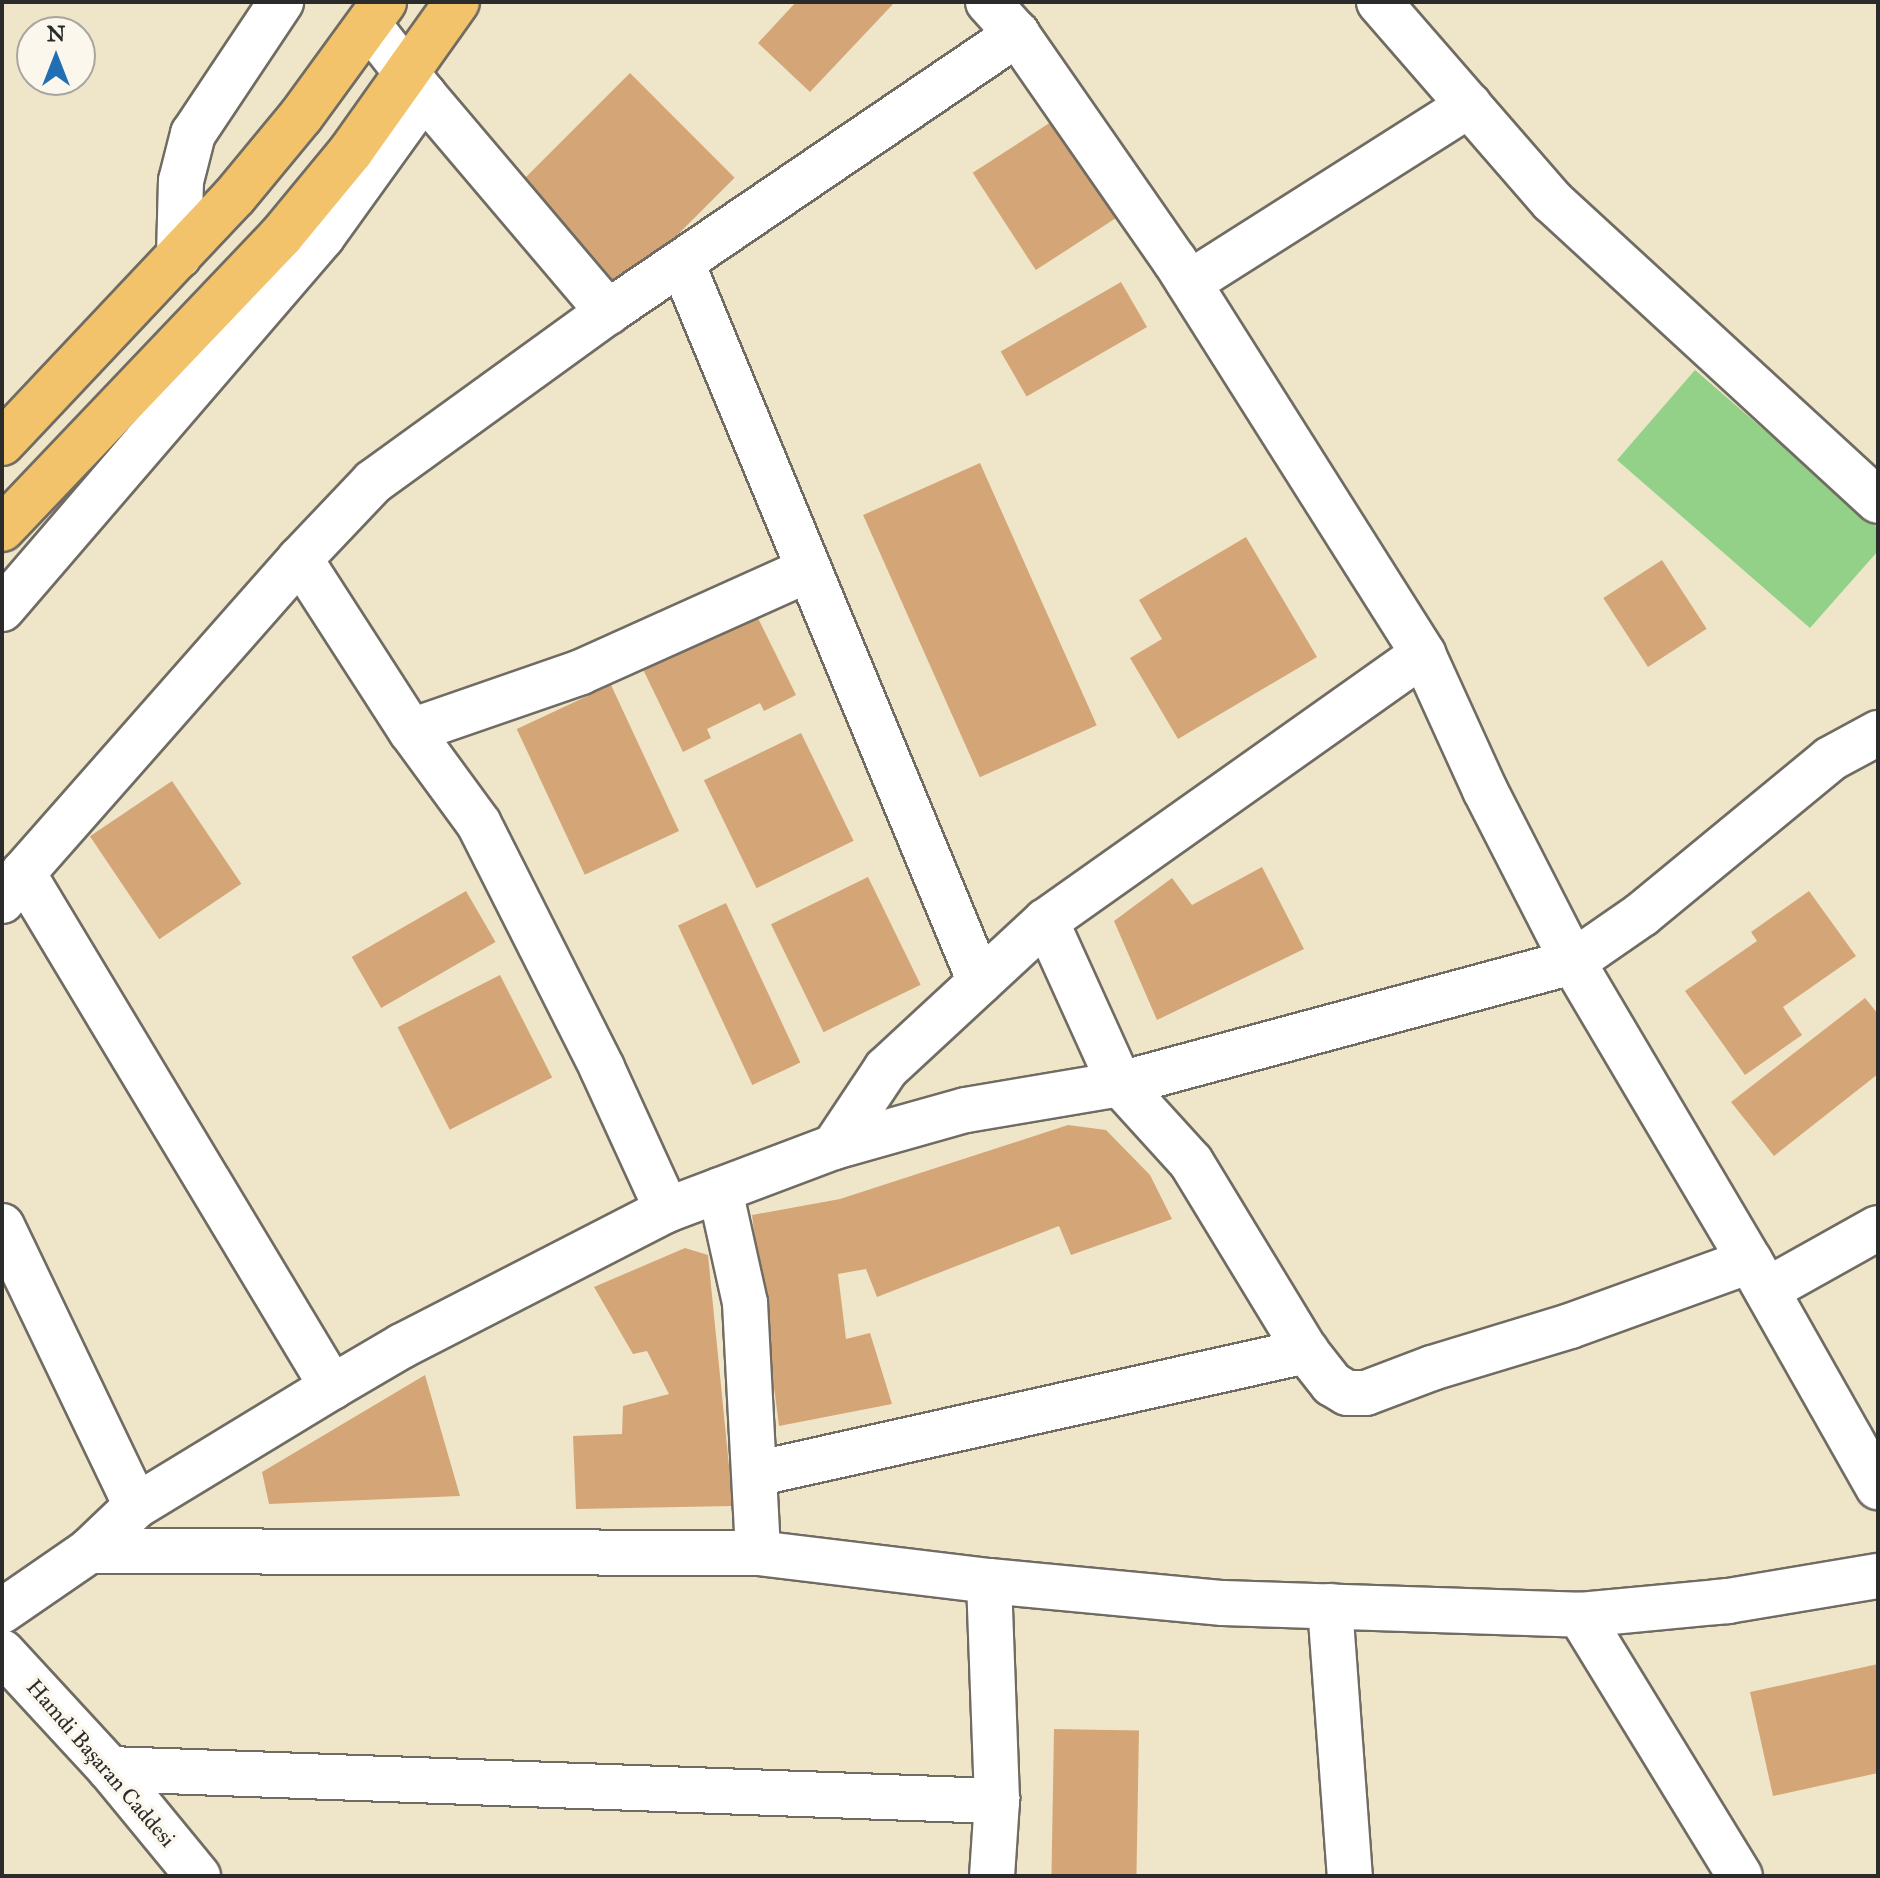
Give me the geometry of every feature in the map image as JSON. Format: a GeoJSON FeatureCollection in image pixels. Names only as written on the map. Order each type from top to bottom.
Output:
{"type":"FeatureCollection","features":[{"type":"Feature","properties":{"kind":"main road"},"geometry":{"type":"LineString","coordinates":[[2,529],[281,236],[351,151],[416,84],[457,2]]}},
{"type":"Feature","properties":{"kind":"main road"},"geometry":{"type":"LineString","coordinates":[[2,443],[179,256],[301,116],[377,13]]}},
{"type":"Feature","properties":{"kind":"street"},"geometry":{"type":"LineString","coordinates":[[179,256],[181,181],[193,134],[281,2]]}},
{"type":"Feature","properties":{"kind":"street"},"geometry":{"type":"LineString","coordinates":[[988,2],[1017,34],[1189,283],[1423,654],[1485,790],[1573,962],[1759,1276],[1878,1487]]}},
{"type":"Feature","properties":{"kind":"street"},"geometry":{"type":"LineString","coordinates":[[1379,2],[1552,201],[1878,501]]}},
{"type":"Feature","properties":{"kind":"street"},"geometry":{"type":"LineString","coordinates":[[377,13],[416,84],[608,312]]}},
{"type":"Feature","properties":{"kind":"street"},"geometry":{"type":"LineString","coordinates":[[332,1387],[12,887],[300,559],[373,482],[608,312],[1017,34]]}},
{"type":"Feature","properties":{"kind":"street"},"geometry":{"type":"LineString","coordinates":[[2,609],[322,237],[416,84]]}},
{"type":"Feature","properties":{"kind":"street"},"geometry":{"type":"LineString","coordinates":[[1189,283],[1469,105]]}},
{"type":"Feature","properties":{"kind":"street"},"geometry":{"type":"LineString","coordinates":[[682,263],[980,982]]}},
{"type":"Feature","properties":{"kind":"street"},"geometry":{"type":"LineString","coordinates":[[300,559],[411,731],[479,824],[602,1068],[667,1210]]}},
{"type":"Feature","properties":{"kind":"street"},"geometry":{"type":"LineString","coordinates":[[411,731],[581,672],[808,570]]}},
{"type":"Feature","properties":{"kind":"street"},"geometry":{"type":"LineString","coordinates":[[834,1147],[886,1069],[1046,921],[1423,654]]}},
{"type":"Feature","properties":{"kind":"street"},"geometry":{"type":"LineString","coordinates":[[2,1611],[89,1551],[136,1506],[332,1387],[402,1346],[667,1210],[834,1147],[966,1110],[1120,1084],[1573,962],[1641,915],[1830,759],[1878,733]]}},
{"type":"Feature","properties":{"kind":"street"},"geometry":{"type":"LineString","coordinates":[[1046,921],[1120,1084],[1191,1162],[1306,1351],[1332,1384],[1347,1393],[1366,1393],[1432,1368],[1570,1326],[1759,1276],[1878,1228]]}},
{"type":"Feature","properties":{"kind":"street"},"geometry":{"type":"LineString","coordinates":[[720,1190],[745,1303],[758,1553]]}},
{"type":"Feature","properties":{"kind":"street"},"geometry":{"type":"LineString","coordinates":[[2,1226],[136,1506]]}},
{"type":"Feature","properties":{"kind":"street"},"geometry":{"type":"LineString","coordinates":[[755,1474],[1306,1351]]}},
{"type":"Feature","properties":{"kind":"street"},"geometry":{"type":"LineString","coordinates":[[89,1551],[758,1553],[989,1581],[1223,1603],[1580,1615],[1715,1603],[1878,1576]]}},
{"type":"Feature","properties":{"kind":"street"},"geometry":{"type":"LineString","coordinates":[[989,1581],[997,1801],[992,1876]]}},
{"type":"Feature","properties":{"kind":"street"},"geometry":{"type":"LineString","coordinates":[[1330,1606],[1350,1876]]}},
{"type":"Feature","properties":{"kind":"street"},"geometry":{"type":"LineString","coordinates":[[1580,1615],[1740,1876]]}},
{"type":"Feature","properties":{"kind":"street","name":"Hamdi Başaran Caddesi"},"geometry":{"type":"LineString","coordinates":[[2,1652],[110,1769],[198,1876]]}},
{"type":"Feature","properties":{"kind":"street"},"geometry":{"type":"LineString","coordinates":[[110,1769],[997,1801]]}},
{"type":"Feature","properties":{"kind":"green space"},"geometry":{"type":"Polygon","coordinates":[[[1695,370],[1878,528],[1878,551],[1810,628],[1617,460],[1695,370]]]}},
{"type":"Feature","properties":{"kind":"building"},"geometry":{"type":"Polygon","coordinates":[[[796,2],[895,2],[810,92],[758,43],[796,2]]]}},
{"type":"Feature","properties":{"kind":"building"},"geometry":{"type":"Polygon","coordinates":[[[630,73],[735,178],[619,293],[515,188],[630,73]]]}},
{"type":"Feature","properties":{"kind":"building"},"geometry":{"type":"Polygon","coordinates":[[[1054,120],[1117,217],[1036,270],[973,173],[1054,120]]]}},
{"type":"Feature","properties":{"kind":"building"},"geometry":{"type":"Polygon","coordinates":[[[1121,282],[1147,327],[1027,397],[1001,352],[1121,282]]]}},
{"type":"Feature","properties":{"kind":"building"},"geometry":{"type":"Polygon","coordinates":[[[980,463],[1097,725],[980,777],[863,515],[980,463]]]}},
{"type":"Feature","properties":{"kind":"building"},"geometry":{"type":"Polygon","coordinates":[[[1246,537],[1317,657],[1178,739],[1130,658],[1162,639],[1139,600],[1246,537]]]}},
{"type":"Feature","properties":{"kind":"building"},"geometry":{"type":"Polygon","coordinates":[[[1662,560],[1707,629],[1648,667],[1603,598],[1662,560]]]}},
{"type":"Feature","properties":{"kind":"building"},"geometry":{"type":"Polygon","coordinates":[[[749,600],[796,695],[764,711],[760,703],[707,729],[711,738],[683,752],[636,655],[749,600]]]}},
{"type":"Feature","properties":{"kind":"building"},"geometry":{"type":"Polygon","coordinates":[[[611,685],[679,831],[585,875],[517,729],[611,685]]]}},
{"type":"Feature","properties":{"kind":"building"},"geometry":{"type":"Polygon","coordinates":[[[801,733],[854,841],[757,888],[704,780],[801,733]]]}},
{"type":"Feature","properties":{"kind":"building"},"geometry":{"type":"Polygon","coordinates":[[[172,781],[241,884],[159,939],[90,836],[172,781]]]}},
{"type":"Feature","properties":{"kind":"building"},"geometry":{"type":"Polygon","coordinates":[[[1262,867],[1304,949],[1157,1020],[1114,921],[1172,878],[1192,905],[1262,867]]]}},
{"type":"Feature","properties":{"kind":"building"},"geometry":{"type":"Polygon","coordinates":[[[868,877],[921,985],[824,1032],[771,924],[868,877]]]}},
{"type":"Feature","properties":{"kind":"building"},"geometry":{"type":"Polygon","coordinates":[[[466,891],[495,942],[381,1008],[352,957],[466,891]]]}},
{"type":"Feature","properties":{"kind":"building"},"geometry":{"type":"Polygon","coordinates":[[[1809,891],[1856,956],[1783,1007],[1802,1035],[1745,1075],[1685,991],[1757,941],[1751,932],[1809,891]]]}},
{"type":"Feature","properties":{"kind":"building"},"geometry":{"type":"Polygon","coordinates":[[[726,903],[800,1063],[752,1085],[678,925],[726,903]]]}},
{"type":"Feature","properties":{"kind":"building"},"geometry":{"type":"Polygon","coordinates":[[[500,975],[552,1077],[450,1130],[398,1027],[500,975]]]}},
{"type":"Feature","properties":{"kind":"building"},"geometry":{"type":"Polygon","coordinates":[[[1865,998],[1878,1014],[1878,1074],[1774,1156],[1731,1102],[1865,998]]]}},
{"type":"Feature","properties":{"kind":"building"},"geometry":{"type":"Polygon","coordinates":[[[1068,1125],[1106,1130],[1150,1175],[1172,1219],[1071,1255],[1059,1226],[877,1297],[866,1269],[838,1274],[846,1339],[870,1333],[892,1404],[779,1426],[752,1215],[840,1199],[1068,1125]]]}},
{"type":"Feature","properties":{"kind":"building"},"geometry":{"type":"Polygon","coordinates":[[[685,1248],[708,1255],[733,1506],[576,1509],[573,1436],[622,1434],[623,1406],[669,1394],[647,1351],[633,1354],[594,1287],[685,1248]]]}},
{"type":"Feature","properties":{"kind":"building"},"geometry":{"type":"Polygon","coordinates":[[[425,1375],[460,1496],[269,1504],[262,1472],[425,1375]]]}},
{"type":"Feature","properties":{"kind":"building"},"geometry":{"type":"Polygon","coordinates":[[[1878,1664],[1878,1773],[1773,1796],[1750,1692],[1878,1664]]]}},
{"type":"Feature","properties":{"kind":"building"},"geometry":{"type":"Polygon","coordinates":[[[1054,1729],[1139,1730],[1136,1876],[1051,1876],[1054,1729]]]}}]}
